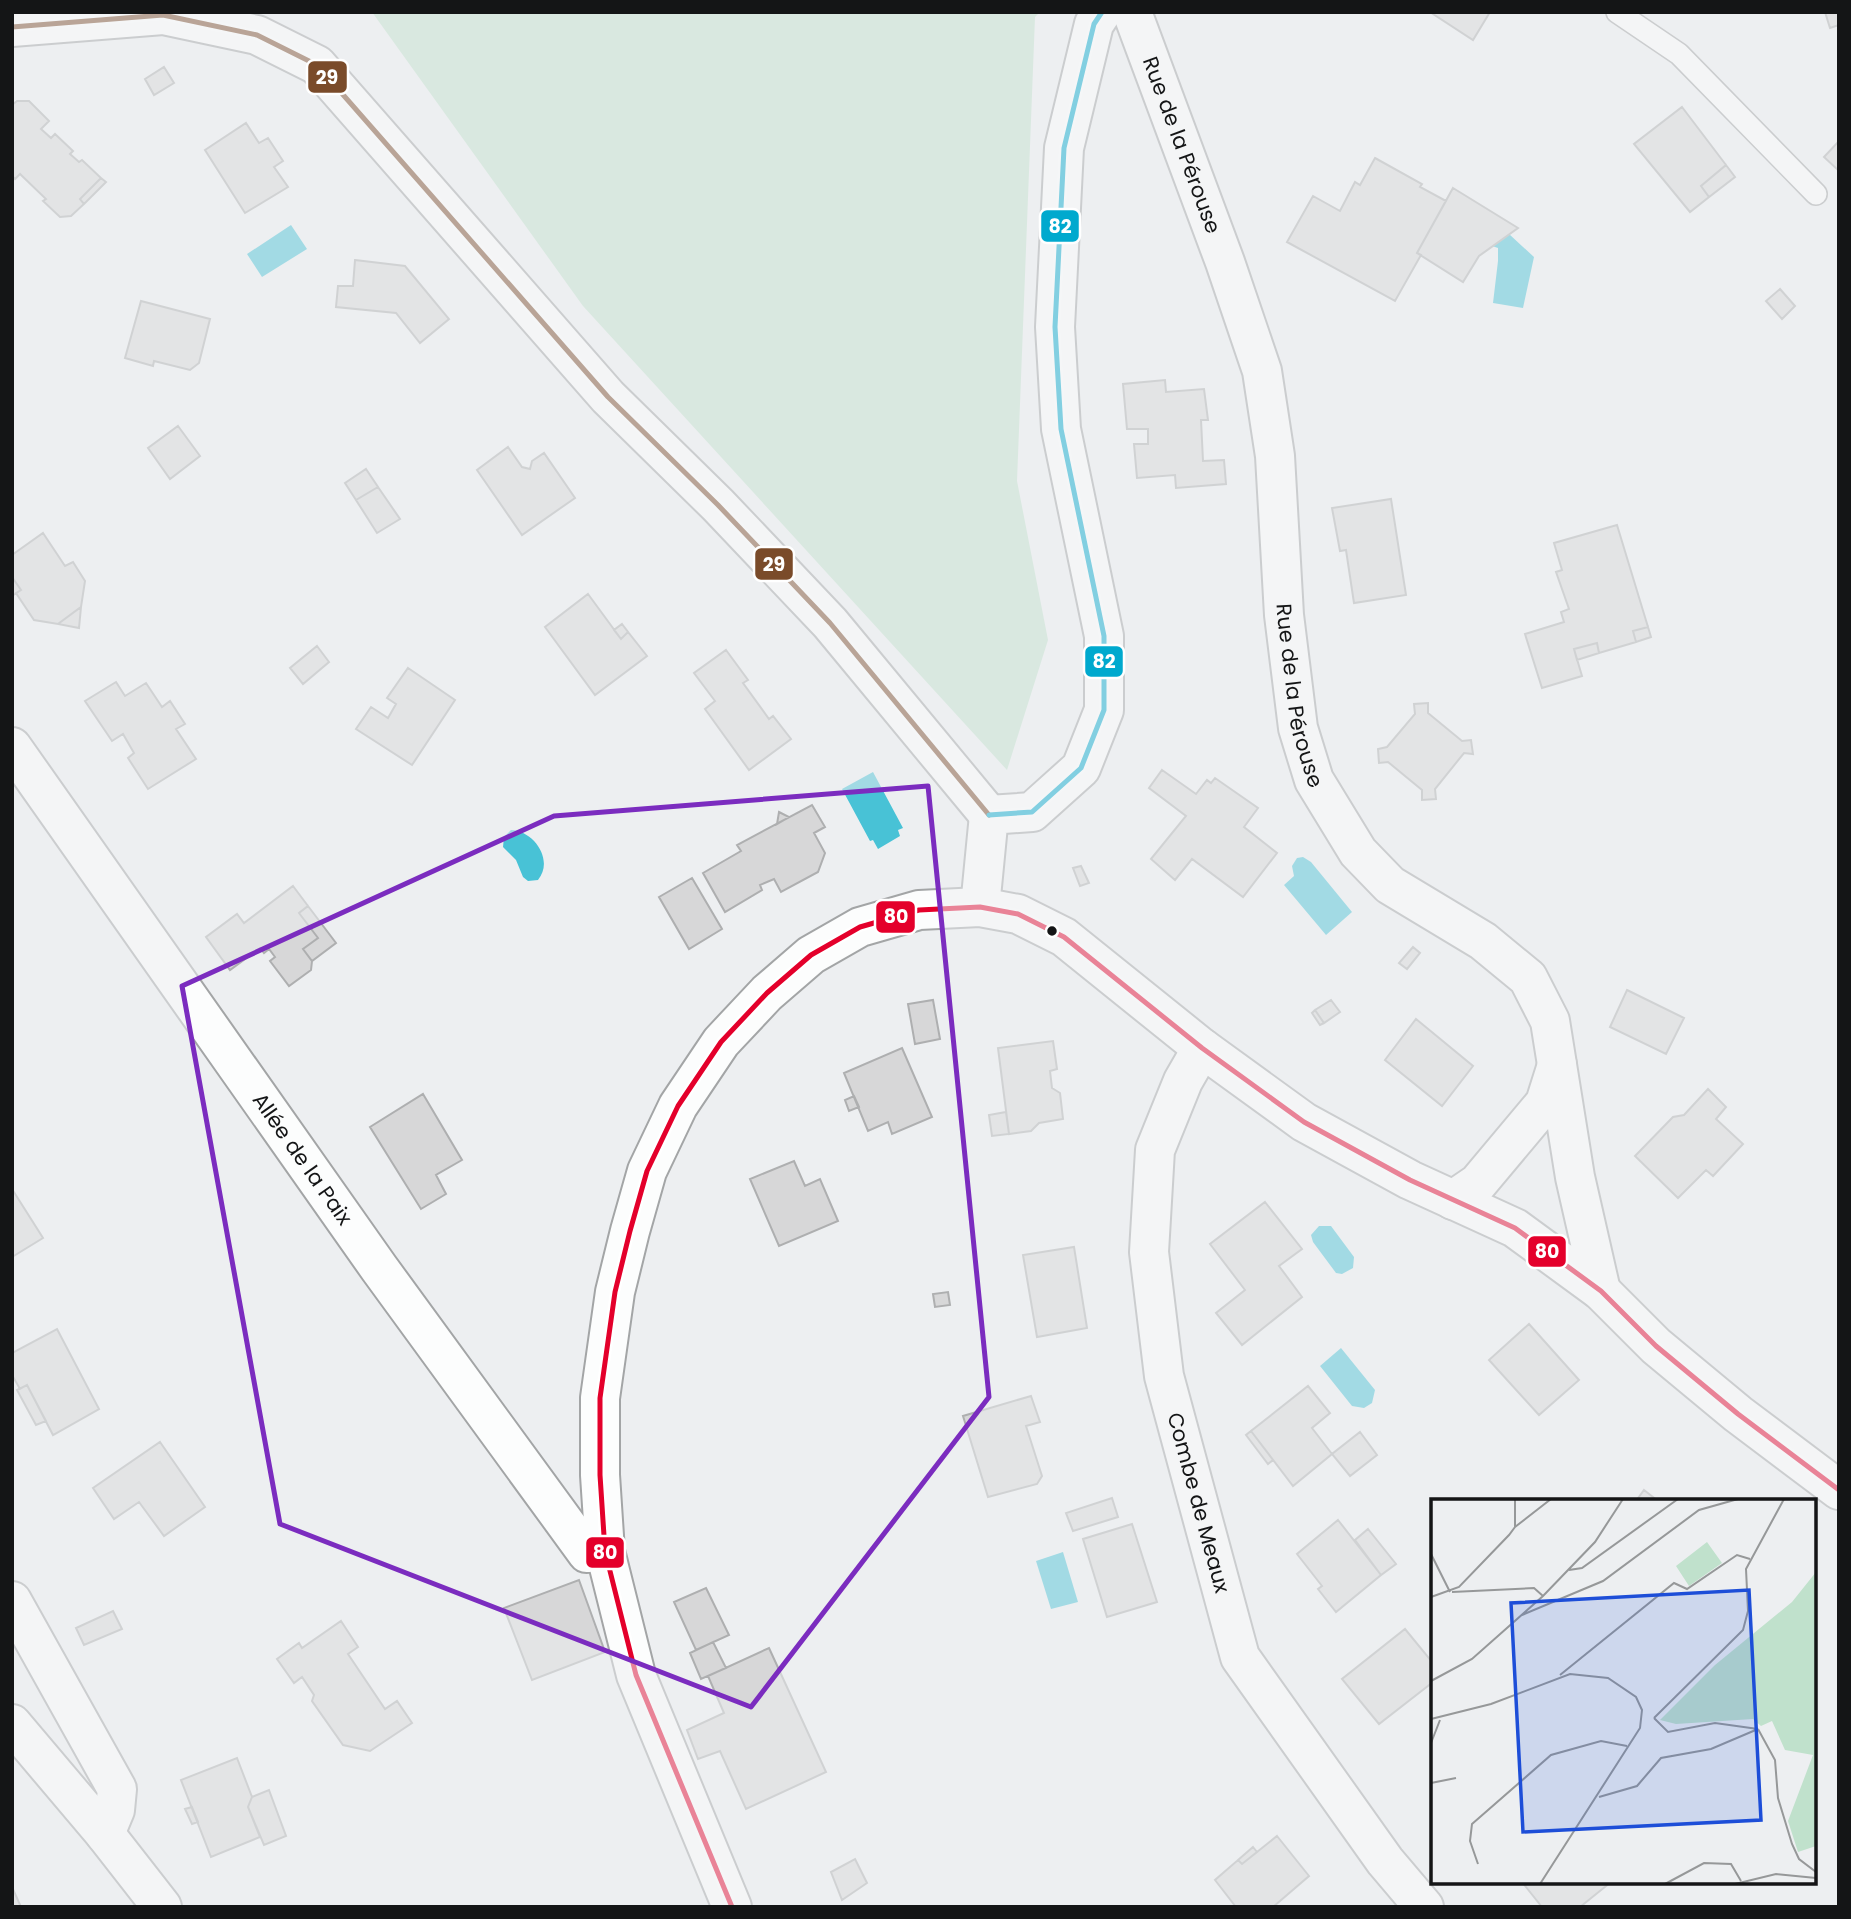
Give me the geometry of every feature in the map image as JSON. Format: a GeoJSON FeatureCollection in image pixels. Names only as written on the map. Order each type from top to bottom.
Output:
{"type":"FeatureCollection","features":[{"type":"Feature","properties":{"kind":"street"},"geometry":{"type":"LineString","coordinates":[[989,816],[1032,812],[1081,768],[1104,710],[1104,636],[1061,429],[1055,327],[1064,148],[1094,24],[1102,12]]}},
{"type":"Feature","properties":{"kind":"street","name":"Rue de la Pérouse"},"geometry":{"type":"LineString","coordinates":[[1132,12],[1226,262],[1262,370],[1275,456],[1284,615],[1296,715],[1314,780],[1358,852],[1390,885],[1483,941],[1528,978],[1550,1021],[1575,1177],[1601,1291]]}},
{"type":"Feature","properties":{"kind":"street"},"geometry":{"type":"LineString","coordinates":[[12,27],[163,15],[257,35],[317,65],[608,397],[718,505],[830,623],[989,816],[980,907]]}},
{"type":"Feature","properties":{"kind":"street","name":"Allée de la Paix"},"geometry":{"type":"LineString","coordinates":[[12,747],[379,1268],[587,1553],[604,1551]]}},
{"type":"Feature","properties":{"kind":"street"},"geometry":{"type":"LineString","coordinates":[[732,1907],[636,1675],[604,1551],[600,1398],[615,1292],[647,1171],[678,1105],[721,1042],[767,993],[811,955],[860,927],[919,910],[980,907],[1018,914],[1064,937],[1202,1048],[1304,1122],[1409,1180],[1516,1228],[1601,1291],[1656,1346],[1728,1406],[1839,1490]]}},
{"type":"Feature","properties":{"kind":"street","name":"Combe de Meaux"},"geometry":{"type":"LineString","coordinates":[[1202,1048],[1182,1081],[1155,1150],[1149,1252],[1164,1376],[1240,1657],[1385,1861],[1424,1907]]}},
{"type":"Feature","properties":{"kind":"street"},"geometry":{"type":"LineString","coordinates":[[1453,1200],[1478,1183],[1545,1102],[1557,1065]]}},
{"type":"Feature","properties":{"kind":"street"},"geometry":{"type":"LineString","coordinates":[[12,1601],[117,1788],[115,1810],[105,1833]]}},
{"type":"Feature","properties":{"kind":"street"},"geometry":{"type":"LineString","coordinates":[[12,1724],[105,1833],[162,1907]]}},
{"type":"Feature","properties":{"kind":"lane"},"geometry":{"type":"LineString","coordinates":[[1617,12],[1679,54],[1816,194]]}},
{"type":"Feature","properties":{"kind":"highlighted area"},"geometry":{"type":"Polygon","coordinates":[[[928,786],[989,1397],[751,1707],[280,1524],[182,986],[554,816],[928,786]]]}},
{"type":"Feature","properties":{"kind":"green space"},"geometry":{"type":"Polygon","coordinates":[[[372,12],[1040,12],[1035,17],[1017,481],[1048,640],[1007,770],[583,306],[372,12]]]}},
{"type":"Feature","properties":{"kind":"water"},"geometry":{"type":"Polygon","coordinates":[[[291,225],[307,249],[262,277],[247,254],[291,225]]]}},
{"type":"Feature","properties":{"kind":"water"},"geometry":{"type":"Polygon","coordinates":[[[1509,234],[1534,257],[1523,308],[1493,303],[1498,248],[1492,246],[1509,234]]]}},
{"type":"Feature","properties":{"kind":"water"},"geometry":{"type":"Polygon","coordinates":[[[873,772],[903,828],[898,830],[900,836],[878,849],[873,840],[870,841],[842,789],[873,772]]]}},
{"type":"Feature","properties":{"kind":"water"},"geometry":{"type":"Polygon","coordinates":[[[511,830],[528,836],[540,848],[544,864],[538,880],[528,881],[523,877],[516,860],[503,847],[504,837],[511,830]]]}},
{"type":"Feature","properties":{"kind":"water"},"geometry":{"type":"Polygon","coordinates":[[[1303,857],[1311,862],[1352,912],[1326,935],[1284,885],[1294,876],[1292,866],[1297,858],[1303,857]]]}},
{"type":"Feature","properties":{"kind":"water"},"geometry":{"type":"Polygon","coordinates":[[[1319,1226],[1331,1226],[1354,1257],[1353,1268],[1342,1274],[1336,1273],[1313,1242],[1311,1235],[1319,1226]]]}},
{"type":"Feature","properties":{"kind":"water"},"geometry":{"type":"Polygon","coordinates":[[[1341,1348],[1375,1390],[1372,1403],[1364,1408],[1352,1406],[1320,1366],[1341,1348]]]}},
{"type":"Feature","properties":{"kind":"water"},"geometry":{"type":"Polygon","coordinates":[[[1063,1552],[1078,1602],[1051,1609],[1036,1561],[1063,1552]]]}},
{"type":"Feature","properties":{"kind":"building"},"geometry":{"type":"Polygon","coordinates":[[[1430,12],[1490,12],[1473,40],[1430,12]]]}},
{"type":"Feature","properties":{"kind":"building"},"geometry":{"type":"Polygon","coordinates":[[[1825,12],[1839,12],[1839,25],[1830,28],[1825,12]]]}},
{"type":"Feature","properties":{"kind":"building"},"geometry":{"type":"Polygon","coordinates":[[[164,67],[174,83],[154,95],[145,79],[164,67]]]}},
{"type":"Feature","properties":{"kind":"building"},"geometry":{"type":"Polygon","coordinates":[[[17,101],[29,101],[49,121],[41,129],[51,138],[55,134],[73,151],[70,154],[79,162],[82,160],[101,178],[80,199],[84,204],[71,216],[60,217],[20,174],[15,179],[12,176],[12,105],[17,101]]]}},
{"type":"Feature","properties":{"kind":"building"},"geometry":{"type":"Polygon","coordinates":[[[1682,107],[1726,165],[1701,186],[1709,197],[1690,212],[1634,144],[1682,107]]]}},
{"type":"Feature","properties":{"kind":"building"},"geometry":{"type":"Polygon","coordinates":[[[246,123],[259,143],[268,138],[283,161],[274,167],[288,187],[245,213],[205,150],[246,123]]]}},
{"type":"Feature","properties":{"kind":"building"},"geometry":{"type":"Polygon","coordinates":[[[1839,141],[1839,171],[1824,157],[1839,141]]]}},
{"type":"Feature","properties":{"kind":"building"},"geometry":{"type":"Polygon","coordinates":[[[1375,158],[1422,184],[1420,187],[1446,201],[1417,253],[1421,255],[1395,301],[1287,242],[1313,196],[1340,211],[1355,182],[1360,185],[1375,158]]]}},
{"type":"Feature","properties":{"kind":"building"},"geometry":{"type":"Polygon","coordinates":[[[1726,165],[1735,177],[1709,197],[1701,186],[1726,165]]]}},
{"type":"Feature","properties":{"kind":"building"},"geometry":{"type":"Polygon","coordinates":[[[101,178],[106,182],[84,204],[80,199],[101,178]]]}},
{"type":"Feature","properties":{"kind":"building"},"geometry":{"type":"Polygon","coordinates":[[[1453,188],[1518,228],[1479,256],[1463,282],[1417,253],[1453,188]]]}},
{"type":"Feature","properties":{"kind":"building"},"geometry":{"type":"Polygon","coordinates":[[[355,260],[405,266],[449,319],[420,343],[396,313],[336,307],[338,286],[353,286],[355,260]]]}},
{"type":"Feature","properties":{"kind":"building"},"geometry":{"type":"Polygon","coordinates":[[[1780,289],[1795,306],[1782,319],[1766,301],[1780,289]]]}},
{"type":"Feature","properties":{"kind":"building"},"geometry":{"type":"Polygon","coordinates":[[[141,301],[210,319],[199,363],[190,370],[154,361],[153,366],[125,358],[141,301]]]}},
{"type":"Feature","properties":{"kind":"building"},"geometry":{"type":"Polygon","coordinates":[[[1165,380],[1166,392],[1204,389],[1208,420],[1201,420],[1203,461],[1224,460],[1226,484],[1176,488],[1175,475],[1137,478],[1134,444],[1148,444],[1148,429],[1127,429],[1123,384],[1165,380]]]}},
{"type":"Feature","properties":{"kind":"building"},"geometry":{"type":"Polygon","coordinates":[[[178,426],[200,456],[170,479],[148,448],[178,426]]]}},
{"type":"Feature","properties":{"kind":"building"},"geometry":{"type":"Polygon","coordinates":[[[508,447],[522,467],[530,469],[532,461],[544,453],[575,498],[522,535],[477,470],[508,447]]]}},
{"type":"Feature","properties":{"kind":"building"},"geometry":{"type":"Polygon","coordinates":[[[366,469],[378,487],[356,500],[345,483],[366,469]]]}},
{"type":"Feature","properties":{"kind":"building"},"geometry":{"type":"Polygon","coordinates":[[[378,487],[400,519],[377,533],[356,500],[378,487]]]}},
{"type":"Feature","properties":{"kind":"building"},"geometry":{"type":"Polygon","coordinates":[[[1391,499],[1406,595],[1354,603],[1346,550],[1340,551],[1332,508],[1391,499]]]}},
{"type":"Feature","properties":{"kind":"building"},"geometry":{"type":"Polygon","coordinates":[[[1617,525],[1648,627],[1633,631],[1636,642],[1599,653],[1597,643],[1574,649],[1582,676],[1542,688],[1525,634],[1564,622],[1561,612],[1569,609],[1556,572],[1562,570],[1554,543],[1617,525]]]}},
{"type":"Feature","properties":{"kind":"building"},"geometry":{"type":"Polygon","coordinates":[[[43,533],[65,566],[73,562],[85,581],[81,607],[58,624],[34,620],[16,593],[21,590],[12,577],[12,555],[43,533]]]}},
{"type":"Feature","properties":{"kind":"building"},"geometry":{"type":"Polygon","coordinates":[[[12,577],[21,590],[12,596],[12,577]]]}},
{"type":"Feature","properties":{"kind":"building"},"geometry":{"type":"Polygon","coordinates":[[[588,594],[621,639],[628,632],[647,656],[595,695],[545,627],[588,594]]]}},
{"type":"Feature","properties":{"kind":"building"},"geometry":{"type":"Polygon","coordinates":[[[81,607],[79,628],[58,624],[81,607]]]}},
{"type":"Feature","properties":{"kind":"building"},"geometry":{"type":"Polygon","coordinates":[[[622,624],[628,632],[621,639],[614,630],[622,624]]]}},
{"type":"Feature","properties":{"kind":"building"},"geometry":{"type":"Polygon","coordinates":[[[1648,627],[1651,637],[1636,642],[1633,631],[1648,627]]]}},
{"type":"Feature","properties":{"kind":"building"},"geometry":{"type":"Polygon","coordinates":[[[1597,643],[1599,653],[1577,660],[1574,649],[1597,643]]]}},
{"type":"Feature","properties":{"kind":"building"},"geometry":{"type":"Polygon","coordinates":[[[317,646],[329,662],[303,684],[290,668],[317,646]]]}},
{"type":"Feature","properties":{"kind":"building"},"geometry":{"type":"Polygon","coordinates":[[[726,650],[748,680],[743,683],[769,719],[773,716],[791,739],[749,770],[705,709],[715,701],[694,673],[726,650]]]}},
{"type":"Feature","properties":{"kind":"building"},"geometry":{"type":"Polygon","coordinates":[[[408,668],[455,700],[412,765],[356,729],[371,707],[388,718],[396,704],[387,698],[408,668]]]}},
{"type":"Feature","properties":{"kind":"building"},"geometry":{"type":"Polygon","coordinates":[[[116,682],[125,696],[146,683],[162,707],[170,701],[185,724],[176,729],[196,759],[148,789],[128,758],[134,753],[123,734],[112,741],[85,701],[116,682]]]}},
{"type":"Feature","properties":{"kind":"building"},"geometry":{"type":"Polygon","coordinates":[[[1428,703],[1428,713],[1462,741],[1471,740],[1473,754],[1464,753],[1435,789],[1436,799],[1422,800],[1422,790],[1388,762],[1379,763],[1378,749],[1387,747],[1415,714],[1414,704],[1428,703]]]}},
{"type":"Feature","properties":{"kind":"building"},"geometry":{"type":"Polygon","coordinates":[[[1162,770],[1196,794],[1207,780],[1211,783],[1215,778],[1258,808],[1244,827],[1277,853],[1243,897],[1192,859],[1175,880],[1151,859],[1186,816],[1149,788],[1162,770]]]}},
{"type":"Feature","properties":{"kind":"building"},"geometry":{"type":"Polygon","coordinates":[[[812,805],[825,827],[814,833],[825,853],[818,872],[781,892],[774,879],[760,885],[762,890],[725,912],[703,873],[741,851],[737,845],[812,805]]]}},
{"type":"Feature","properties":{"kind":"building"},"geometry":{"type":"Polygon","coordinates":[[[779,812],[789,817],[777,824],[779,812]]]}},
{"type":"Feature","properties":{"kind":"building"},"geometry":{"type":"Polygon","coordinates":[[[1081,866],[1089,883],[1080,886],[1073,868],[1081,866]]]}},
{"type":"Feature","properties":{"kind":"building"},"geometry":{"type":"Polygon","coordinates":[[[692,878],[722,929],[689,949],[659,897],[692,878]]]}},
{"type":"Feature","properties":{"kind":"building"},"geometry":{"type":"Polygon","coordinates":[[[293,886],[308,906],[299,913],[318,938],[303,949],[312,961],[311,970],[289,986],[270,961],[275,957],[269,949],[264,953],[260,948],[230,970],[206,937],[237,914],[244,923],[293,886]]]}},
{"type":"Feature","properties":{"kind":"building"},"geometry":{"type":"Polygon","coordinates":[[[308,906],[336,943],[312,961],[303,949],[318,938],[299,913],[308,906]]]}},
{"type":"Feature","properties":{"kind":"building"},"geometry":{"type":"Polygon","coordinates":[[[1413,947],[1420,953],[1407,969],[1399,963],[1413,947]]]}},
{"type":"Feature","properties":{"kind":"building"},"geometry":{"type":"Polygon","coordinates":[[[1627,990],[1684,1018],[1666,1054],[1610,1027],[1627,990]]]}},
{"type":"Feature","properties":{"kind":"building"},"geometry":{"type":"Polygon","coordinates":[[[933,1000],[940,1039],[915,1044],[908,1004],[933,1000]]]}},
{"type":"Feature","properties":{"kind":"building"},"geometry":{"type":"Polygon","coordinates":[[[1331,1000],[1340,1012],[1324,1023],[1315,1010],[1331,1000]]]}},
{"type":"Feature","properties":{"kind":"building"},"geometry":{"type":"Polygon","coordinates":[[[1315,1010],[1324,1023],[1320,1025],[1312,1013],[1315,1010]]]}},
{"type":"Feature","properties":{"kind":"building"},"geometry":{"type":"Polygon","coordinates":[[[1416,1019],[1473,1066],[1442,1106],[1385,1060],[1416,1019]]]}},
{"type":"Feature","properties":{"kind":"building"},"geometry":{"type":"Polygon","coordinates":[[[1053,1041],[1057,1069],[1050,1071],[1052,1088],[1060,1093],[1063,1119],[1039,1123],[1031,1131],[1009,1134],[998,1048],[1053,1041]]]}},
{"type":"Feature","properties":{"kind":"building"},"geometry":{"type":"Polygon","coordinates":[[[902,1048],[932,1117],[892,1134],[888,1122],[868,1131],[844,1073],[902,1048]]]}},
{"type":"Feature","properties":{"kind":"building"},"geometry":{"type":"Polygon","coordinates":[[[1708,1089],[1726,1107],[1716,1119],[1743,1144],[1713,1176],[1706,1170],[1678,1198],[1635,1156],[1673,1117],[1684,1115],[1708,1089]]]}},
{"type":"Feature","properties":{"kind":"building"},"geometry":{"type":"Polygon","coordinates":[[[423,1094],[462,1160],[436,1175],[446,1194],[421,1209],[370,1127],[423,1094]]]}},
{"type":"Feature","properties":{"kind":"building"},"geometry":{"type":"Polygon","coordinates":[[[854,1096],[859,1107],[849,1111],[845,1100],[854,1096]]]}},
{"type":"Feature","properties":{"kind":"building"},"geometry":{"type":"Polygon","coordinates":[[[1006,1112],[1009,1134],[992,1136],[989,1115],[1006,1112]]]}},
{"type":"Feature","properties":{"kind":"building"},"geometry":{"type":"Polygon","coordinates":[[[794,1161],[805,1186],[820,1179],[838,1221],[779,1246],[750,1179],[794,1161]]]}},
{"type":"Feature","properties":{"kind":"building"},"geometry":{"type":"Polygon","coordinates":[[[12,1189],[43,1238],[12,1257],[12,1189]]]}},
{"type":"Feature","properties":{"kind":"building"},"geometry":{"type":"Polygon","coordinates":[[[1265,1202],[1302,1249],[1279,1266],[1302,1297],[1242,1345],[1216,1313],[1245,1290],[1210,1244],[1265,1202]]]}},
{"type":"Feature","properties":{"kind":"building"},"geometry":{"type":"Polygon","coordinates":[[[1074,1247],[1087,1328],[1037,1337],[1023,1255],[1074,1247]]]}},
{"type":"Feature","properties":{"kind":"building"},"geometry":{"type":"Polygon","coordinates":[[[948,1292],[950,1305],[935,1307],[933,1294],[948,1292]]]}},
{"type":"Feature","properties":{"kind":"building"},"geometry":{"type":"Polygon","coordinates":[[[1529,1324],[1579,1380],[1539,1415],[1489,1360],[1529,1324]]]}},
{"type":"Feature","properties":{"kind":"building"},"geometry":{"type":"Polygon","coordinates":[[[57,1329],[99,1409],[53,1435],[27,1385],[20,1389],[12,1375],[12,1353],[57,1329]]]}},
{"type":"Feature","properties":{"kind":"building"},"geometry":{"type":"Polygon","coordinates":[[[27,1385],[46,1421],[36,1425],[17,1390],[27,1385]]]}},
{"type":"Feature","properties":{"kind":"building"},"geometry":{"type":"Polygon","coordinates":[[[1308,1386],[1330,1413],[1312,1428],[1332,1454],[1293,1486],[1251,1431],[1308,1386]]]}},
{"type":"Feature","properties":{"kind":"building"},"geometry":{"type":"Polygon","coordinates":[[[1031,1396],[1040,1422],[1026,1426],[1042,1476],[1037,1484],[988,1497],[963,1416],[1031,1396]]]}},
{"type":"Feature","properties":{"kind":"building"},"geometry":{"type":"Polygon","coordinates":[[[1251,1431],[1273,1460],[1268,1464],[1246,1435],[1251,1431]]]}},
{"type":"Feature","properties":{"kind":"building"},"geometry":{"type":"Polygon","coordinates":[[[1360,1432],[1377,1455],[1350,1476],[1332,1454],[1360,1432]]]}},
{"type":"Feature","properties":{"kind":"building"},"geometry":{"type":"Polygon","coordinates":[[[160,1442],[205,1507],[164,1536],[139,1502],[114,1519],[93,1488],[160,1442]]]}},
{"type":"Feature","properties":{"kind":"building"},"geometry":{"type":"Polygon","coordinates":[[[1644,1490],[1655,1499],[1637,1499],[1644,1490]]]}},
{"type":"Feature","properties":{"kind":"building"},"geometry":{"type":"Polygon","coordinates":[[[1112,1498],[1118,1517],[1073,1531],[1066,1513],[1112,1498]]]}},
{"type":"Feature","properties":{"kind":"building"},"geometry":{"type":"Polygon","coordinates":[[[1338,1520],[1381,1575],[1336,1612],[1318,1589],[1322,1586],[1297,1554],[1338,1520]]]}},
{"type":"Feature","properties":{"kind":"building"},"geometry":{"type":"Polygon","coordinates":[[[1132,1524],[1157,1602],[1107,1617],[1083,1539],[1132,1524]]]}},
{"type":"Feature","properties":{"kind":"building"},"geometry":{"type":"Polygon","coordinates":[[[1368,1529],[1396,1564],[1381,1575],[1355,1540],[1368,1529]]]}},
{"type":"Feature","properties":{"kind":"building"},"geometry":{"type":"Polygon","coordinates":[[[579,1580],[605,1652],[532,1680],[504,1608],[579,1580]]]}},
{"type":"Feature","properties":{"kind":"building"},"geometry":{"type":"Polygon","coordinates":[[[706,1588],[729,1635],[696,1650],[674,1602],[706,1588]]]}},
{"type":"Feature","properties":{"kind":"building"},"geometry":{"type":"Polygon","coordinates":[[[113,1611],[122,1629],[84,1645],[76,1628],[113,1611]]]}},
{"type":"Feature","properties":{"kind":"building"},"geometry":{"type":"Polygon","coordinates":[[[341,1621],[358,1647],[348,1654],[385,1709],[397,1701],[412,1723],[370,1751],[343,1745],[312,1701],[314,1695],[302,1677],[294,1683],[277,1659],[299,1643],[302,1648],[341,1621]]]}},
{"type":"Feature","properties":{"kind":"building"},"geometry":{"type":"Polygon","coordinates":[[[1405,1629],[1431,1661],[1431,1684],[1379,1724],[1342,1679],[1405,1629]]]}},
{"type":"Feature","properties":{"kind":"building"},"geometry":{"type":"Polygon","coordinates":[[[713,1642],[726,1668],[701,1679],[690,1653],[713,1642]]]}},
{"type":"Feature","properties":{"kind":"building"},"geometry":{"type":"Polygon","coordinates":[[[769,1648],[826,1772],[746,1809],[720,1751],[698,1759],[687,1730],[724,1713],[708,1676],[769,1648]]]}},
{"type":"Feature","properties":{"kind":"building"},"geometry":{"type":"Polygon","coordinates":[[[237,1758],[252,1797],[248,1807],[260,1837],[211,1857],[181,1780],[237,1758]]]}},
{"type":"Feature","properties":{"kind":"building"},"geometry":{"type":"Polygon","coordinates":[[[269,1790],[286,1836],[264,1845],[248,1807],[252,1797],[269,1790]]]}},
{"type":"Feature","properties":{"kind":"building"},"geometry":{"type":"Polygon","coordinates":[[[192,1807],[198,1822],[192,1824],[185,1809],[192,1807]]]}},
{"type":"Feature","properties":{"kind":"building"},"geometry":{"type":"Polygon","coordinates":[[[1277,1836],[1309,1876],[1273,1907],[1236,1907],[1215,1880],[1238,1860],[1242,1864],[1277,1836]]]}},
{"type":"Feature","properties":{"kind":"building"},"geometry":{"type":"Polygon","coordinates":[[[1253,1847],[1257,1852],[1242,1864],[1238,1860],[1253,1847]]]}},
{"type":"Feature","properties":{"kind":"building"},"geometry":{"type":"Polygon","coordinates":[[[855,1859],[867,1883],[842,1900],[831,1872],[855,1859]]]}},
{"type":"Feature","properties":{"kind":"building"},"geometry":{"type":"Polygon","coordinates":[[[1524,1884],[1609,1884],[1580,1907],[1542,1907],[1524,1884]]]}},
{"type":"Feature","properties":{"kind":"building"},"geometry":{"type":"Polygon","coordinates":[[[12,1887],[21,1907],[12,1907],[12,1887]]]}},
{"type":"Feature","properties":{"kind":"transit line","name":"82"},"geometry":{"type":"LineString","coordinates":[[989,815],[1032,812],[1081,768],[1104,710],[1104,636],[1061,429],[1055,327],[1064,148],[1094,24],[1102,12]]}},
{"type":"Feature","properties":{"kind":"transit line","name":"29"},"geometry":{"type":"LineString","coordinates":[[12,27],[163,15],[257,35],[317,65],[608,397],[718,505],[830,623],[989,815]]}},
{"type":"Feature","properties":{"kind":"transit line","name":"80"},"geometry":{"type":"LineString","coordinates":[[732,1907],[636,1675],[605,1551],[600,1475],[600,1398],[615,1292],[630,1231],[647,1171],[678,1106],[721,1042],[767,993],[811,955],[860,927],[919,910],[980,907],[1018,914],[1064,937],[1202,1048],[1304,1122],[1410,1180],[1515,1228],[1601,1291],[1656,1346],[1738,1414],[1839,1490]]}}]}
